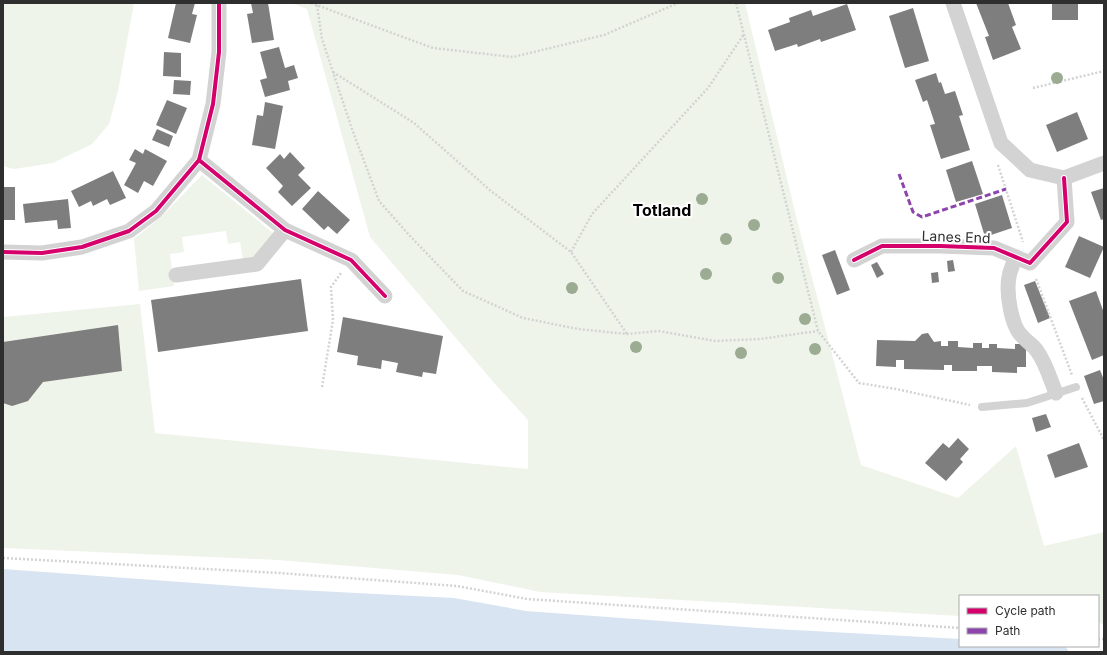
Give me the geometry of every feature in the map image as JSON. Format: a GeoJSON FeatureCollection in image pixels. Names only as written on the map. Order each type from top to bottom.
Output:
{"type":"FeatureCollection","features":[{"type":"Feature","properties":{"kind":"street"},"geometry":{"type":"LineString","coordinates":[[3,252],[42,253],[82,247],[129,231],[156,211],[199,160],[213,104],[220,52],[219,3]]}},
{"type":"Feature","properties":{"kind":"street"},"geometry":{"type":"LineString","coordinates":[[953,3],[1001,143],[1030,170],[1064,178],[1104,163]]}},
{"type":"Feature","properties":{"kind":"street"},"geometry":{"type":"LineString","coordinates":[[199,160],[284,230],[351,260],[385,296]]}},
{"type":"Feature","properties":{"kind":"street"},"geometry":{"type":"LineString","coordinates":[[1030,263],[1067,222],[1064,178]]}},
{"type":"Feature","properties":{"kind":"street"},"geometry":{"type":"LineString","coordinates":[[176,275],[258,264],[284,230]]}},
{"type":"Feature","properties":{"kind":"street","name":"Lanes End"},"geometry":{"type":"LineString","coordinates":[[854,260],[882,246],[994,248],[1030,263]]}},
{"type":"Feature","properties":{"kind":"street"},"geometry":{"type":"LineString","coordinates":[[1016,257],[1009,277],[1008,290],[1012,314],[1017,330],[1021,336],[1037,351],[1044,362],[1056,393]]}},
{"type":"Feature","properties":{"kind":"lane"},"geometry":{"type":"LineString","coordinates":[[982,407],[1026,403],[1076,386]]}},
{"type":"Feature","properties":{"kind":"path"},"geometry":{"type":"LineString","coordinates":[[311,3],[433,48],[513,57],[604,35],[678,3]]}},
{"type":"Feature","properties":{"kind":"path"},"geometry":{"type":"LineString","coordinates":[[736,3],[818,331],[859,383],[982,407]]}},
{"type":"Feature","properties":{"kind":"path"},"geometry":{"type":"LineString","coordinates":[[317,5],[322,39],[352,129],[379,201],[410,236],[463,291],[523,318],[578,329],[627,334],[659,331],[715,341],[760,338],[818,331]]}},
{"type":"Feature","properties":{"kind":"path"},"geometry":{"type":"LineString","coordinates":[[571,252],[592,214],[708,88],[744,33]]}},
{"type":"Feature","properties":{"kind":"path"},"geometry":{"type":"LineString","coordinates":[[1033,88],[1104,71]]}},
{"type":"Feature","properties":{"kind":"path"},"geometry":{"type":"LineString","coordinates":[[333,72],[414,123],[491,191],[571,252],[627,334]]}},
{"type":"Feature","properties":{"kind":"path"},"geometry":{"type":"LineString","coordinates":[[997,160],[1030,263],[1076,386],[1104,440]]}},
{"type":"Feature","properties":{"kind":"path"},"geometry":{"type":"LineString","coordinates":[[322,387],[333,320],[331,287],[351,260]]}},
{"type":"Feature","properties":{"kind":"path"},"geometry":{"type":"LineString","coordinates":[[3,558],[287,574],[457,586],[527,599],[959,628]]}},
{"type":"Feature","properties":{"kind":"shaded area"},"geometry":{"type":"Polygon","coordinates":[[[3,3],[134,3],[118,91],[109,124],[92,144],[53,163],[14,169],[3,166],[3,3]]]}},
{"type":"Feature","properties":{"kind":"shaded area"},"geometry":{"type":"Polygon","coordinates":[[[291,3],[745,3],[796,216],[861,465],[958,498],[1016,446],[1044,546],[1104,532],[1104,624],[1099,623],[1099,595],[959,595],[959,616],[540,592],[458,575],[278,560],[3,548],[3,317],[140,304],[155,433],[528,469],[528,420],[495,384],[370,237],[307,9],[291,3]]]}},
{"type":"Feature","properties":{"kind":"shaded area"},"geometry":{"type":"Polygon","coordinates":[[[202,175],[273,233],[255,258],[243,260],[240,242],[228,244],[226,231],[182,237],[184,252],[170,254],[174,286],[139,291],[134,239],[162,216],[202,175]]]}},
{"type":"Feature","properties":{"kind":"shaded area"},"geometry":{"type":"Polygon","coordinates":[[[3,569],[278,589],[454,598],[526,611],[758,628],[959,639],[959,647],[1066,647],[1069,652],[3,652],[3,569]]]}},
{"type":"Feature","properties":{"kind":"building"},"geometry":{"type":"Polygon","coordinates":[[[176,3],[195,3],[192,14],[197,15],[190,43],[168,38],[176,3]]]}},
{"type":"Feature","properties":{"kind":"building"},"geometry":{"type":"Polygon","coordinates":[[[251,3],[268,3],[274,40],[252,43],[247,14],[253,13],[251,3]]]}},
{"type":"Feature","properties":{"kind":"building"},"geometry":{"type":"Polygon","coordinates":[[[976,3],[1008,3],[1016,25],[1012,27],[1021,49],[993,60],[985,37],[989,36],[976,3]]]}},
{"type":"Feature","properties":{"kind":"building"},"geometry":{"type":"Polygon","coordinates":[[[847,4],[856,30],[821,42],[820,39],[798,47],[797,44],[775,51],[768,30],[790,22],[789,18],[811,10],[813,16],[847,4]]]}},
{"type":"Feature","properties":{"kind":"building"},"geometry":{"type":"Polygon","coordinates":[[[1052,4],[1078,4],[1078,20],[1052,20],[1052,4]]]}},
{"type":"Feature","properties":{"kind":"building"},"geometry":{"type":"Polygon","coordinates":[[[913,8],[929,61],[905,68],[889,16],[913,8]]]}},
{"type":"Feature","properties":{"kind":"building"},"geometry":{"type":"Polygon","coordinates":[[[279,47],[285,68],[294,65],[298,78],[288,81],[290,90],[265,97],[260,80],[267,78],[260,52],[279,47]]]}},
{"type":"Feature","properties":{"kind":"building"},"geometry":{"type":"Polygon","coordinates":[[[164,52],[181,53],[181,77],[163,76],[164,52]]]}},
{"type":"Feature","properties":{"kind":"building"},"geometry":{"type":"Polygon","coordinates":[[[936,73],[945,94],[955,91],[963,115],[959,116],[970,150],[941,159],[930,125],[935,124],[927,100],[923,102],[915,80],[936,73]]]}},
{"type":"Feature","properties":{"kind":"building"},"geometry":{"type":"Polygon","coordinates":[[[174,80],[191,81],[190,95],[173,94],[174,80]]]}},
{"type":"Feature","properties":{"kind":"building"},"geometry":{"type":"Polygon","coordinates":[[[167,100],[187,108],[176,134],[156,125],[167,100]]]}},
{"type":"Feature","properties":{"kind":"building"},"geometry":{"type":"Polygon","coordinates":[[[265,102],[283,106],[275,149],[252,145],[257,115],[263,116],[265,102]]]}},
{"type":"Feature","properties":{"kind":"building"},"geometry":{"type":"Polygon","coordinates":[[[1077,112],[1088,139],[1057,152],[1046,125],[1077,112]]]}},
{"type":"Feature","properties":{"kind":"building"},"geometry":{"type":"Polygon","coordinates":[[[157,129],[173,136],[169,147],[152,140],[157,129]]]}},
{"type":"Feature","properties":{"kind":"building"},"geometry":{"type":"Polygon","coordinates":[[[135,149],[143,154],[145,149],[167,161],[153,186],[144,181],[138,193],[124,185],[136,163],[129,160],[135,149]]]}},
{"type":"Feature","properties":{"kind":"building"},"geometry":{"type":"Polygon","coordinates":[[[290,152],[305,168],[298,175],[311,188],[292,206],[278,192],[283,186],[266,168],[280,154],[284,159],[290,152]]]}},
{"type":"Feature","properties":{"kind":"building"},"geometry":{"type":"Polygon","coordinates":[[[972,161],[983,194],[956,202],[946,170],[972,161]]]}},
{"type":"Feature","properties":{"kind":"building"},"geometry":{"type":"Polygon","coordinates":[[[113,171],[126,198],[110,205],[107,199],[93,206],[91,201],[79,207],[71,191],[113,171]]]}},
{"type":"Feature","properties":{"kind":"building"},"geometry":{"type":"Polygon","coordinates":[[[3,187],[15,187],[15,220],[3,220],[3,187]]]}},
{"type":"Feature","properties":{"kind":"building"},"geometry":{"type":"Polygon","coordinates":[[[1104,188],[1104,219],[1101,220],[1091,192],[1104,188]]]}},
{"type":"Feature","properties":{"kind":"building"},"geometry":{"type":"Polygon","coordinates":[[[318,191],[350,220],[337,234],[328,226],[324,230],[302,209],[318,191]]]}},
{"type":"Feature","properties":{"kind":"building"},"geometry":{"type":"Polygon","coordinates":[[[1002,195],[1012,228],[985,237],[975,204],[1002,195]]]}},
{"type":"Feature","properties":{"kind":"building"},"geometry":{"type":"Polygon","coordinates":[[[68,199],[71,228],[58,229],[57,220],[25,223],[23,204],[68,199]]]}},
{"type":"Feature","properties":{"kind":"building"},"geometry":{"type":"Polygon","coordinates":[[[1079,236],[1104,247],[1090,278],[1065,267],[1079,236]]]}},
{"type":"Feature","properties":{"kind":"building"},"geometry":{"type":"Polygon","coordinates":[[[835,250],[850,290],[837,295],[822,255],[835,250]]]}},
{"type":"Feature","properties":{"kind":"building"},"geometry":{"type":"Polygon","coordinates":[[[953,260],[955,271],[948,272],[947,261],[953,260]]]}},
{"type":"Feature","properties":{"kind":"building"},"geometry":{"type":"Polygon","coordinates":[[[877,262],[884,274],[877,278],[871,265],[877,262]]]}},
{"type":"Feature","properties":{"kind":"building"},"geometry":{"type":"Polygon","coordinates":[[[938,272],[939,282],[932,283],[931,273],[938,272]]]}},
{"type":"Feature","properties":{"kind":"building"},"geometry":{"type":"Polygon","coordinates":[[[301,279],[308,331],[158,352],[151,300],[301,279]]]}},
{"type":"Feature","properties":{"kind":"building"},"geometry":{"type":"Polygon","coordinates":[[[1035,281],[1050,318],[1038,323],[1024,285],[1035,281]]]}},
{"type":"Feature","properties":{"kind":"building"},"geometry":{"type":"Polygon","coordinates":[[[1096,291],[1104,313],[1104,355],[1092,360],[1069,301],[1096,291]]]}},
{"type":"Feature","properties":{"kind":"building"},"geometry":{"type":"Polygon","coordinates":[[[343,317],[443,336],[436,374],[423,372],[422,377],[396,372],[398,363],[382,360],[381,369],[357,365],[358,356],[337,352],[343,317]]]}},
{"type":"Feature","properties":{"kind":"building"},"geometry":{"type":"Polygon","coordinates":[[[118,325],[122,371],[43,382],[28,401],[12,406],[3,403],[3,342],[118,325]]]}},
{"type":"Feature","properties":{"kind":"building"},"geometry":{"type":"Polygon","coordinates":[[[928,333],[934,342],[941,341],[941,346],[948,346],[948,341],[958,341],[958,347],[973,348],[973,343],[982,343],[982,348],[989,348],[989,344],[997,344],[997,348],[1015,349],[1015,344],[1026,344],[1026,367],[1017,367],[1017,373],[992,372],[992,366],[977,366],[977,371],[952,371],[952,365],[944,365],[944,370],[904,369],[904,360],[896,360],[896,367],[876,366],[877,340],[915,341],[922,334],[928,333]]]}},
{"type":"Feature","properties":{"kind":"building"},"geometry":{"type":"Polygon","coordinates":[[[1100,370],[1104,380],[1104,401],[1094,404],[1084,376],[1100,370]]]}},
{"type":"Feature","properties":{"kind":"building"},"geometry":{"type":"Polygon","coordinates":[[[1046,414],[1051,427],[1036,432],[1032,418],[1046,414]]]}},
{"type":"Feature","properties":{"kind":"building"},"geometry":{"type":"Polygon","coordinates":[[[958,438],[969,449],[960,459],[963,462],[946,481],[925,463],[943,443],[949,448],[958,438]]]}},
{"type":"Feature","properties":{"kind":"building"},"geometry":{"type":"Polygon","coordinates":[[[1079,443],[1088,467],[1055,478],[1047,455],[1079,443]]]}},
{"type":"Feature","properties":{"kind":"marked path"},"geometry":{"type":"LineString","coordinates":[[899,174],[913,212],[922,217],[1006,189]]}},
{"type":"Feature","properties":{"kind":"cycle path"},"geometry":{"type":"LineString","coordinates":[[3,252],[42,253],[82,247],[129,231],[156,211],[199,160],[213,104],[219,52],[219,3]]}},
{"type":"Feature","properties":{"kind":"cycle path"},"geometry":{"type":"LineString","coordinates":[[199,160],[285,230],[351,260],[385,296]]}},
{"type":"Feature","properties":{"kind":"cycle path"},"geometry":{"type":"LineString","coordinates":[[854,260],[882,246],[940,246],[994,248],[1030,263],[1067,222],[1064,178]]}},
{"type":"Feature","properties":{"kind":"district","name":"Totland"},"geometry":{"type":"Point","coordinates":[662,210]}}]}
